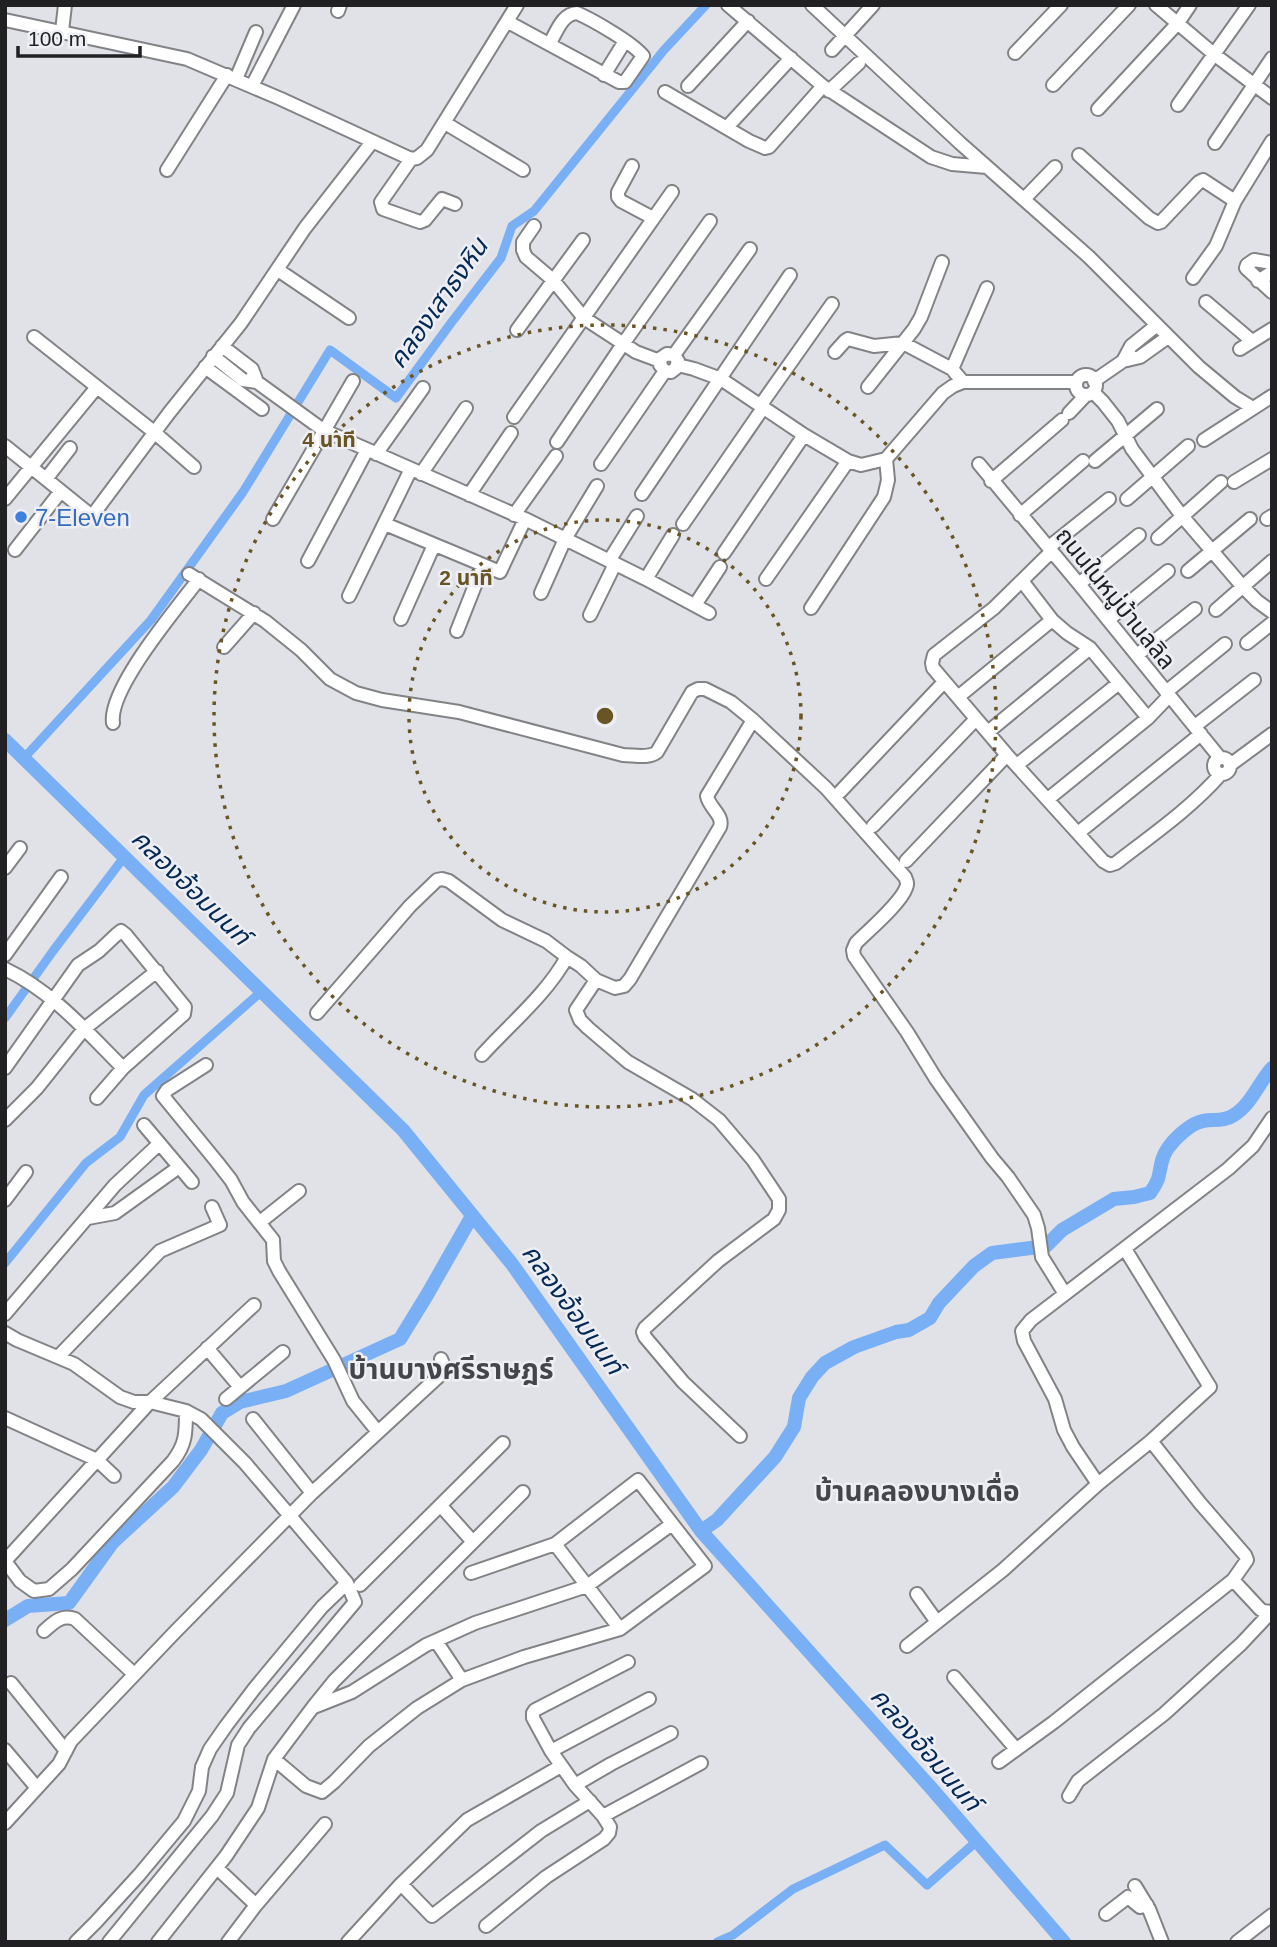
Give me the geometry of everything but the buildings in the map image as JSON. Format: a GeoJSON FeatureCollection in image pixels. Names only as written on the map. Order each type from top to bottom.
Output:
{"type":"FeatureCollection","features":[{"type":"Feature","properties":{"kind":"street"},"geometry":{"type":"LineString","coordinates":[[62,31],[65,5]]}},
{"type":"Feature","properties":{"kind":"street"},"geometry":{"type":"LineString","coordinates":[[252,86],[294,5]]}},
{"type":"Feature","properties":{"kind":"street"},"geometry":{"type":"LineString","coordinates":[[455,204],[442,199],[421,222],[383,209],[382,202],[411,159],[427,150],[517,5]]}},
{"type":"Feature","properties":{"kind":"street"},"geometry":{"type":"LineString","coordinates":[[728,5],[826,89],[931,157],[952,164],[987,167]]}},
{"type":"Feature","properties":{"kind":"street"},"geometry":{"type":"LineString","coordinates":[[812,5],[1089,257],[1168,337],[1235,397],[1253,408]]}},
{"type":"Feature","properties":{"kind":"street"},"geometry":{"type":"LineString","coordinates":[[832,50],[873,5]]}},
{"type":"Feature","properties":{"kind":"street"},"geometry":{"type":"LineString","coordinates":[[1015,53],[1061,5]]}},
{"type":"Feature","properties":{"kind":"street"},"geometry":{"type":"LineString","coordinates":[[1053,85],[1129,5]]}},
{"type":"Feature","properties":{"kind":"street"},"geometry":{"type":"LineString","coordinates":[[1156,5],[1215,55],[1272,98]]}},
{"type":"Feature","properties":{"kind":"street"},"geometry":{"type":"LineString","coordinates":[[1098,109],[1178,23],[1190,5]]}},
{"type":"Feature","properties":{"kind":"street"},"geometry":{"type":"LineString","coordinates":[[1178,105],[1249,5]]}},
{"type":"Feature","properties":{"kind":"street"},"geometry":{"type":"LineString","coordinates":[[508,22],[619,82],[625,82],[643,57],[625,41],[573,12],[563,19],[550,43]]}},
{"type":"Feature","properties":{"kind":"street"},"geometry":{"type":"LineString","coordinates":[[5,20],[187,59],[411,159]]}},
{"type":"Feature","properties":{"kind":"street"},"geometry":{"type":"LineString","coordinates":[[688,86],[748,21]]}},
{"type":"Feature","properties":{"kind":"street"},"geometry":{"type":"LineString","coordinates":[[167,170],[232,77],[256,32]]}},
{"type":"Feature","properties":{"kind":"street"},"geometry":{"type":"LineString","coordinates":[[604,75],[625,41]]}},
{"type":"Feature","properties":{"kind":"street"},"geometry":{"type":"LineString","coordinates":[[730,124],[791,58]]}},
{"type":"Feature","properties":{"kind":"street"},"geometry":{"type":"LineString","coordinates":[[1215,143],[1272,58]]}},
{"type":"Feature","properties":{"kind":"street"},"geometry":{"type":"LineString","coordinates":[[666,92],[765,148],[826,89],[859,62]]}},
{"type":"Feature","properties":{"kind":"street"},"geometry":{"type":"LineString","coordinates":[[445,123],[523,170]]}},
{"type":"Feature","properties":{"kind":"street"},"geometry":{"type":"LineString","coordinates":[[1193,278],[1221,237],[1235,201],[1272,141]]}},
{"type":"Feature","properties":{"kind":"street"},"geometry":{"type":"LineString","coordinates":[[5,446],[88,513],[93,513],[241,323],[325,201],[372,142]]}},
{"type":"Feature","properties":{"kind":"street"},"geometry":{"type":"LineString","coordinates":[[1079,155],[1158,223],[1203,180],[1235,201]]}},
{"type":"Feature","properties":{"kind":"street"},"geometry":{"type":"LineString","coordinates":[[632,166],[618,197],[653,218]]}},
{"type":"Feature","properties":{"kind":"street"},"geometry":{"type":"LineString","coordinates":[[1024,199],[1055,167]]}},
{"type":"Feature","properties":{"kind":"street"},"geometry":{"type":"LineString","coordinates":[[514,416],[672,191]]}},
{"type":"Feature","properties":{"kind":"street"},"geometry":{"type":"LineString","coordinates":[[557,442],[710,221]]}},
{"type":"Feature","properties":{"kind":"street"},"geometry":{"type":"LineString","coordinates":[[534,226],[523,242],[526,257],[553,280],[584,318],[662,366]]}},
{"type":"Feature","properties":{"kind":"street"},"geometry":{"type":"LineString","coordinates":[[517,330],[583,240]]}},
{"type":"Feature","properties":{"kind":"street"},"geometry":{"type":"LineString","coordinates":[[676,360],[750,249]]}},
{"type":"Feature","properties":{"kind":"street"},"geometry":{"type":"LineString","coordinates":[[1272,263],[1254,260],[1247,265],[1247,271],[1272,292]]}},
{"type":"Feature","properties":{"kind":"street"},"geometry":{"type":"LineString","coordinates":[[868,387],[920,317],[942,262]]}},
{"type":"Feature","properties":{"kind":"street"},"geometry":{"type":"LineString","coordinates":[[278,270],[349,318]]}},
{"type":"Feature","properties":{"kind":"street"},"geometry":{"type":"LineString","coordinates":[[1258,281],[1272,272]]}},
{"type":"Feature","properties":{"kind":"street"},"geometry":{"type":"LineString","coordinates":[[642,494],[790,275]]}},
{"type":"Feature","properties":{"kind":"street"},"geometry":{"type":"LineString","coordinates":[[952,369],[987,288]]}},
{"type":"Feature","properties":{"kind":"street"},"geometry":{"type":"LineString","coordinates":[[1206,302],[1252,341]]}},
{"type":"Feature","properties":{"kind":"street"},"geometry":{"type":"LineString","coordinates":[[683,524],[832,304]]}},
{"type":"Feature","properties":{"kind":"street"},"geometry":{"type":"LineString","coordinates":[[991,481],[1065,417],[1123,361],[1130,346],[1157,325]]}},
{"type":"Feature","properties":{"kind":"street"},"geometry":{"type":"LineString","coordinates":[[1240,349],[1272,329]]}},
{"type":"Feature","properties":{"kind":"street"},"geometry":{"type":"LineString","coordinates":[[34,337],[194,467]]}},
{"type":"Feature","properties":{"kind":"street"},"geometry":{"type":"LineString","coordinates":[[1123,361],[1140,358],[1168,337]]}},
{"type":"Feature","properties":{"kind":"street"},"geometry":{"type":"LineString","coordinates":[[835,352],[848,339],[874,346],[903,343],[952,369],[963,382]]}},
{"type":"Feature","properties":{"kind":"street"},"geometry":{"type":"LineString","coordinates":[[218,351],[252,369],[257,382],[324,429],[519,517],[709,613]]}},
{"type":"Feature","properties":{"kind":"street"},"geometry":{"type":"LineString","coordinates":[[601,464],[662,366],[664,355],[721,379],[804,435],[848,461],[861,465],[886,460],[943,393],[963,382],[1076,382],[1079,393],[1091,389]]}},
{"type":"Feature","properties":{"kind":"street"},"geometry":{"type":"LineString","coordinates":[[205,367],[262,409]]}},
{"type":"Feature","properties":{"kind":"street"},"geometry":{"type":"LineString","coordinates":[[273,519],[353,382]]}},
{"type":"Feature","properties":{"kind":"street"},"geometry":{"type":"LineString","coordinates":[[5,499],[97,387]]}},
{"type":"Feature","properties":{"kind":"street"},"geometry":{"type":"LineString","coordinates":[[308,561],[372,452],[423,388]]}},
{"type":"Feature","properties":{"kind":"street"},"geometry":{"type":"LineString","coordinates":[[1091,389],[1103,401],[1132,449],[1182,516],[1243,587],[1272,612]]}},
{"type":"Feature","properties":{"kind":"street"},"geometry":{"type":"LineString","coordinates":[[1204,440],[1272,396]]}},
{"type":"Feature","properties":{"kind":"street"},"geometry":{"type":"LineString","coordinates":[[349,596],[385,524],[416,471],[466,408]]}},
{"type":"Feature","properties":{"kind":"street"},"geometry":{"type":"LineString","coordinates":[[1020,514],[1126,436],[1157,409]]}},
{"type":"Feature","properties":{"kind":"street"},"geometry":{"type":"LineString","coordinates":[[469,495],[511,433]]}},
{"type":"Feature","properties":{"kind":"street"},"geometry":{"type":"LineString","coordinates":[[724,553],[804,435]]}},
{"type":"Feature","properties":{"kind":"street"},"geometry":{"type":"LineString","coordinates":[[1127,499],[1188,446]]}},
{"type":"Feature","properties":{"kind":"street"},"geometry":{"type":"LineString","coordinates":[[46,479],[70,448]]}},
{"type":"Feature","properties":{"kind":"street"},"geometry":{"type":"LineString","coordinates":[[385,524],[500,572],[519,517],[556,456]]}},
{"type":"Feature","properties":{"kind":"street"},"geometry":{"type":"LineString","coordinates":[[1158,538],[1182,516],[1228,482],[1272,458]]}},
{"type":"Feature","properties":{"kind":"street"},"geometry":{"type":"LineString","coordinates":[[811,608],[884,497],[888,480],[886,460]]}},
{"type":"Feature","properties":{"kind":"street"},"geometry":{"type":"LineString","coordinates":[[766,579],[848,461]]}},
{"type":"Feature","properties":{"kind":"street","name":"ถนนในหมู่บ้านลลิล"},"geometry":{"type":"LineString","coordinates":[[979,464],[1225,761]]}},
{"type":"Feature","properties":{"kind":"street"},"geometry":{"type":"LineString","coordinates":[[541,593],[565,539],[597,486]]}},
{"type":"Feature","properties":{"kind":"street"},"geometry":{"type":"LineString","coordinates":[[15,550],[61,491]]}},
{"type":"Feature","properties":{"kind":"street"},"geometry":{"type":"LineString","coordinates":[[1109,499],[1050,549],[994,608],[934,656],[933,668],[1007,755],[1103,861],[1110,865],[1193,802],[1220,775],[1213,768],[1215,762],[1225,761],[1272,734]]}},
{"type":"Feature","properties":{"kind":"street"},"geometry":{"type":"LineString","coordinates":[[590,615],[612,562],[637,516]]}},
{"type":"Feature","properties":{"kind":"street"},"geometry":{"type":"LineString","coordinates":[[1188,571],[1250,519]]}},
{"type":"Feature","properties":{"kind":"street"},"geometry":{"type":"LineString","coordinates":[[646,579],[673,535]]}},
{"type":"Feature","properties":{"kind":"street"},"geometry":{"type":"LineString","coordinates":[[1079,584],[1139,535]]}},
{"type":"Feature","properties":{"kind":"street"},"geometry":{"type":"LineString","coordinates":[[401,619],[434,545]]}},
{"type":"Feature","properties":{"kind":"street"},"geometry":{"type":"LineString","coordinates":[[1216,610],[1272,561]]}},
{"type":"Feature","properties":{"kind":"street"},"geometry":{"type":"LineString","coordinates":[[457,631],[483,565]]}},
{"type":"Feature","properties":{"kind":"street"},"geometry":{"type":"LineString","coordinates":[[695,605],[720,567]]}},
{"type":"Feature","properties":{"kind":"street"},"geometry":{"type":"LineString","coordinates":[[1108,620],[1168,571]]}},
{"type":"Feature","properties":{"kind":"street"},"geometry":{"type":"LineString","coordinates":[[113,723],[115,705],[130,671],[194,576],[254,613],[301,650],[331,679],[356,693],[459,712],[623,755],[653,755],[684,703],[692,692],[698,689],[705,689],[731,702],[826,788],[905,877],[906,889],[896,903],[856,943],[854,956],[936,1079],[1034,1215],[1042,1257],[1065,1294]]}},
{"type":"Feature","properties":{"kind":"street"},"geometry":{"type":"LineString","coordinates":[[1022,581],[1052,620],[1067,634],[1090,648],[1148,718]]}},
{"type":"Feature","properties":{"kind":"street"},"geometry":{"type":"LineString","coordinates":[[1137,655],[1195,609]]}},
{"type":"Feature","properties":{"kind":"street"},"geometry":{"type":"LineString","coordinates":[[224,647],[254,613]]}},
{"type":"Feature","properties":{"kind":"street"},"geometry":{"type":"LineString","coordinates":[[958,697],[1052,620]]}},
{"type":"Feature","properties":{"kind":"street"},"geometry":{"type":"LineString","coordinates":[[1247,643],[1272,622]]}},
{"type":"Feature","properties":{"kind":"street"},"geometry":{"type":"LineString","coordinates":[[1048,799],[1148,718],[1168,694],[1225,644]]}},
{"type":"Feature","properties":{"kind":"street"},"geometry":{"type":"LineString","coordinates":[[988,732],[1090,648]]}},
{"type":"Feature","properties":{"kind":"street"},"geometry":{"type":"LineString","coordinates":[[1078,833],[1254,680]]}},
{"type":"Feature","properties":{"kind":"street"},"geometry":{"type":"LineString","coordinates":[[840,792],[944,682]]}},
{"type":"Feature","properties":{"kind":"street"},"geometry":{"type":"LineString","coordinates":[[1017,765],[1119,683]]}},
{"type":"Feature","properties":{"kind":"street"},"geometry":{"type":"LineString","coordinates":[[873,825],[975,719]]}},
{"type":"Feature","properties":{"kind":"street"},"geometry":{"type":"LineString","coordinates":[[317,1013],[410,906],[437,880],[442,879],[449,881],[502,920],[546,941],[596,980],[614,988],[624,986],[722,822],[708,802],[707,796],[753,720]]}},
{"type":"Feature","properties":{"kind":"street"},"geometry":{"type":"LineString","coordinates":[[906,861],[1007,755]]}},
{"type":"Feature","properties":{"kind":"street"},"geometry":{"type":"LineString","coordinates":[[5,868],[20,848]]}},
{"type":"Feature","properties":{"kind":"street"},"geometry":{"type":"LineString","coordinates":[[5,955],[61,877]]}},
{"type":"Feature","properties":{"kind":"street"},"geometry":{"type":"LineString","coordinates":[[5,1068],[78,965],[121,931],[157,971],[184,1007],[184,1014],[123,1068],[97,1098]]}},
{"type":"Feature","properties":{"kind":"street"},"geometry":{"type":"LineString","coordinates":[[482,1055],[535,1000],[567,957]]}},
{"type":"Feature","properties":{"kind":"street"},"geometry":{"type":"LineString","coordinates":[[5,969],[19,975],[53,999],[123,1068]]}},
{"type":"Feature","properties":{"kind":"street"},"geometry":{"type":"LineString","coordinates":[[5,1120],[37,1088],[84,1029],[157,971]]}},
{"type":"Feature","properties":{"kind":"street"},"geometry":{"type":"LineString","coordinates":[[596,980],[576,1010],[580,1020],[628,1062],[692,1099],[719,1120],[754,1160],[779,1199],[779,1210],[774,1219],[700,1276],[643,1332],[683,1382],[740,1436]]}},
{"type":"Feature","properties":{"kind":"street"},"geometry":{"type":"LineString","coordinates":[[206,1066],[167,1090],[163,1096],[218,1162],[243,1202],[273,1240],[274,1261],[278,1271],[334,1360],[353,1401],[378,1432]]}},
{"type":"Feature","properties":{"kind":"street"},"geometry":{"type":"LineString","coordinates":[[1098,1484],[1073,1447],[1055,1399],[1024,1341],[1023,1331],[1031,1321],[1242,1156],[1253,1146],[1272,1118]]}},
{"type":"Feature","properties":{"kind":"street"},"geometry":{"type":"LineString","coordinates":[[144,1125],[192,1182]]}},
{"type":"Feature","properties":{"kind":"street"},"geometry":{"type":"LineString","coordinates":[[5,1314],[115,1185],[159,1144]]}},
{"type":"Feature","properties":{"kind":"street"},"geometry":{"type":"LineString","coordinates":[[88,1218],[115,1213],[179,1167]]}},
{"type":"Feature","properties":{"kind":"street"},"geometry":{"type":"LineString","coordinates":[[5,1200],[26,1172]]}},
{"type":"Feature","properties":{"kind":"street"},"geometry":{"type":"LineString","coordinates":[[260,1222],[299,1191]]}},
{"type":"Feature","properties":{"kind":"street"},"geometry":{"type":"LineString","coordinates":[[58,1357],[160,1251],[220,1225],[212,1207]]}},
{"type":"Feature","properties":{"kind":"street"},"geometry":{"type":"LineString","coordinates":[[907,1646],[1003,1570],[1210,1387],[1125,1250]]}},
{"type":"Feature","properties":{"kind":"street"},"geometry":{"type":"LineString","coordinates":[[186,1411],[186,1431],[182,1448],[173,1461],[72,1569],[49,1589],[34,1591],[20,1581],[5,1561],[150,1402],[254,1305]]}},
{"type":"Feature","properties":{"kind":"street"},"geometry":{"type":"LineString","coordinates":[[5,1333],[74,1364],[120,1397],[186,1411],[201,1419],[245,1463],[354,1584],[355,1602],[249,1728],[238,1745],[227,1793],[185,1851],[109,1942]]}},
{"type":"Feature","properties":{"kind":"street"},"geometry":{"type":"LineString","coordinates":[[207,1348],[240,1387]]}},
{"type":"Feature","properties":{"kind":"street"},"geometry":{"type":"LineString","coordinates":[[226,1399],[283,1352]]}},
{"type":"Feature","properties":{"kind":"street"},"geometry":{"type":"LineString","coordinates":[[5,1823],[59,1764],[71,1741],[134,1674],[312,1493],[439,1376],[443,1364],[441,1359]]}},
{"type":"Feature","properties":{"kind":"street"},"geometry":{"type":"LineString","coordinates":[[5,1419],[97,1460],[114,1476]]}},
{"type":"Feature","properties":{"kind":"street"},"geometry":{"type":"LineString","coordinates":[[253,1419],[312,1493]]}},
{"type":"Feature","properties":{"kind":"street"},"geometry":{"type":"LineString","coordinates":[[999,1762],[1233,1580],[1247,1560],[1151,1441]]}},
{"type":"Feature","properties":{"kind":"street"},"geometry":{"type":"LineString","coordinates":[[76,1942],[139,1875],[184,1821],[199,1790],[202,1767],[210,1749],[254,1689],[322,1607],[354,1584],[441,1506],[503,1443]]}},
{"type":"Feature","properties":{"kind":"street"},"geometry":{"type":"LineString","coordinates":[[274,1759],[306,1786],[322,1792],[369,1746],[417,1708],[462,1680],[524,1657],[620,1629],[705,1566],[638,1480],[555,1544],[471,1573]]}},
{"type":"Feature","properties":{"kind":"street"},"geometry":{"type":"LineString","coordinates":[[158,1942],[217,1868],[258,1808],[274,1759],[334,1681],[523,1492]]}},
{"type":"Feature","properties":{"kind":"street"},"geometry":{"type":"LineString","coordinates":[[441,1506],[473,1542]]}},
{"type":"Feature","properties":{"kind":"street"},"geometry":{"type":"LineString","coordinates":[[313,1707],[352,1692],[426,1645],[475,1623],[587,1586],[672,1524]]}},
{"type":"Feature","properties":{"kind":"street"},"geometry":{"type":"LineString","coordinates":[[555,1544],[620,1629]]}},
{"type":"Feature","properties":{"kind":"street"},"geometry":{"type":"LineString","coordinates":[[1233,1580],[1261,1609],[1271,1612]]}},
{"type":"Feature","properties":{"kind":"street"},"geometry":{"type":"LineString","coordinates":[[916,1594],[937,1622]]}},
{"type":"Feature","properties":{"kind":"street"},"geometry":{"type":"LineString","coordinates":[[1069,1796],[1078,1781],[1164,1714],[1241,1644],[1271,1612]]}},
{"type":"Feature","properties":{"kind":"street"},"geometry":{"type":"LineString","coordinates":[[44,1631],[61,1618],[68,1616],[75,1619],[134,1674]]}},
{"type":"Feature","properties":{"kind":"street"},"geometry":{"type":"LineString","coordinates":[[436,1641],[462,1680]]}},
{"type":"Feature","properties":{"kind":"street"},"geometry":{"type":"LineString","coordinates":[[486,1926],[546,1877],[609,1833],[610,1827],[603,1816],[575,1785],[551,1751],[533,1718],[533,1713],[628,1662]]}},
{"type":"Feature","properties":{"kind":"street"},"geometry":{"type":"LineString","coordinates":[[954,1677],[1016,1749]]}},
{"type":"Feature","properties":{"kind":"street"},"geometry":{"type":"LineString","coordinates":[[11,1683],[66,1751]]}},
{"type":"Feature","properties":{"kind":"street"},"geometry":{"type":"LineString","coordinates":[[551,1751],[649,1699]]}},
{"type":"Feature","properties":{"kind":"street"},"geometry":{"type":"LineString","coordinates":[[575,1785],[611,1763],[671,1733]]}},
{"type":"Feature","properties":{"kind":"street"},"geometry":{"type":"LineString","coordinates":[[5,1750],[37,1788]]}},
{"type":"Feature","properties":{"kind":"street"},"geometry":{"type":"LineString","coordinates":[[603,1816],[701,1763]]}},
{"type":"Feature","properties":{"kind":"street"},"geometry":{"type":"LineString","coordinates":[[348,1942],[401,1884],[467,1819],[561,1766]]}},
{"type":"Feature","properties":{"kind":"street"},"geometry":{"type":"LineString","coordinates":[[401,1884],[432,1916],[541,1831],[590,1801]]}},
{"type":"Feature","properties":{"kind":"street"},"geometry":{"type":"LineString","coordinates":[[228,1942],[325,1824]]}},
{"type":"Feature","properties":{"kind":"street"},"geometry":{"type":"LineString","coordinates":[[217,1868],[256,1905]]}},
{"type":"Feature","properties":{"kind":"street"},"geometry":{"type":"LineString","coordinates":[[1135,1886],[1147,1905],[1162,1942]]}},
{"type":"Feature","properties":{"kind":"street"},"geometry":{"type":"LineString","coordinates":[[1106,1914],[1128,1897],[1140,1907],[1147,1905]]}},
{"type":"Feature","properties":{"kind":"street"},"geometry":{"type":"LineString","coordinates":[[1237,1942],[1272,1915]]}},
{"type":"Feature","properties":{"kind":"waterway","name":"คลองเสาธงหิน"},"geometry":{"type":"LineString","coordinates":[[24,758],[151,620],[243,492],[330,350],[396,398],[501,258],[512,226],[534,211],[664,50],[706,5]]}},
{"type":"Feature","properties":{"kind":"waterway","name":"คลองอ้อมนนท์"},"geometry":{"type":"LineString","coordinates":[[5,740],[403,1130],[512,1264],[701,1531],[932,1789],[1064,1942]]}},
{"type":"Feature","properties":{"kind":"waterway"},"geometry":{"type":"LineString","coordinates":[[5,1018],[125,856]]}},
{"type":"Feature","properties":{"kind":"waterway"},"geometry":{"type":"LineString","coordinates":[[5,1263],[86,1163],[120,1137],[144,1095],[262,991]]}},
{"type":"Feature","properties":{"kind":"waterway"},"geometry":{"type":"LineString","coordinates":[[701,1531],[717,1520],[775,1457],[794,1427],[799,1398],[825,1363],[854,1347],[909,1330],[930,1318],[939,1303],[974,1266],[992,1253],[1046,1246],[1062,1230],[1114,1199],[1150,1193],[1158,1179],[1164,1155],[1175,1140],[1198,1122],[1226,1119],[1240,1111],[1272,1068]]}},
{"type":"Feature","properties":{"kind":"waterway"},"geometry":{"type":"LineString","coordinates":[[5,1620],[28,1606],[69,1603],[113,1542],[173,1487],[201,1450],[222,1413],[240,1402],[286,1391],[400,1339],[472,1216]]}},
{"type":"Feature","properties":{"kind":"waterway"},"geometry":{"type":"LineString","coordinates":[[717,1942],[733,1935],[793,1889],[885,1845],[927,1885],[977,1841]]}},
{"type":"Feature","properties":{"kind":"place","name":"7-Eleven"},"geometry":{"type":"Point","coordinates":[21,517]}},
{"type":"Feature","properties":{"kind":"district","name":"บ้านบางศรีราษฎร์"},"geometry":{"type":"Point","coordinates":[451,1369]}},
{"type":"Feature","properties":{"kind":"district","name":"บ้านคลองบางเดื่อ"},"geometry":{"type":"Point","coordinates":[917,1491]}}]}
